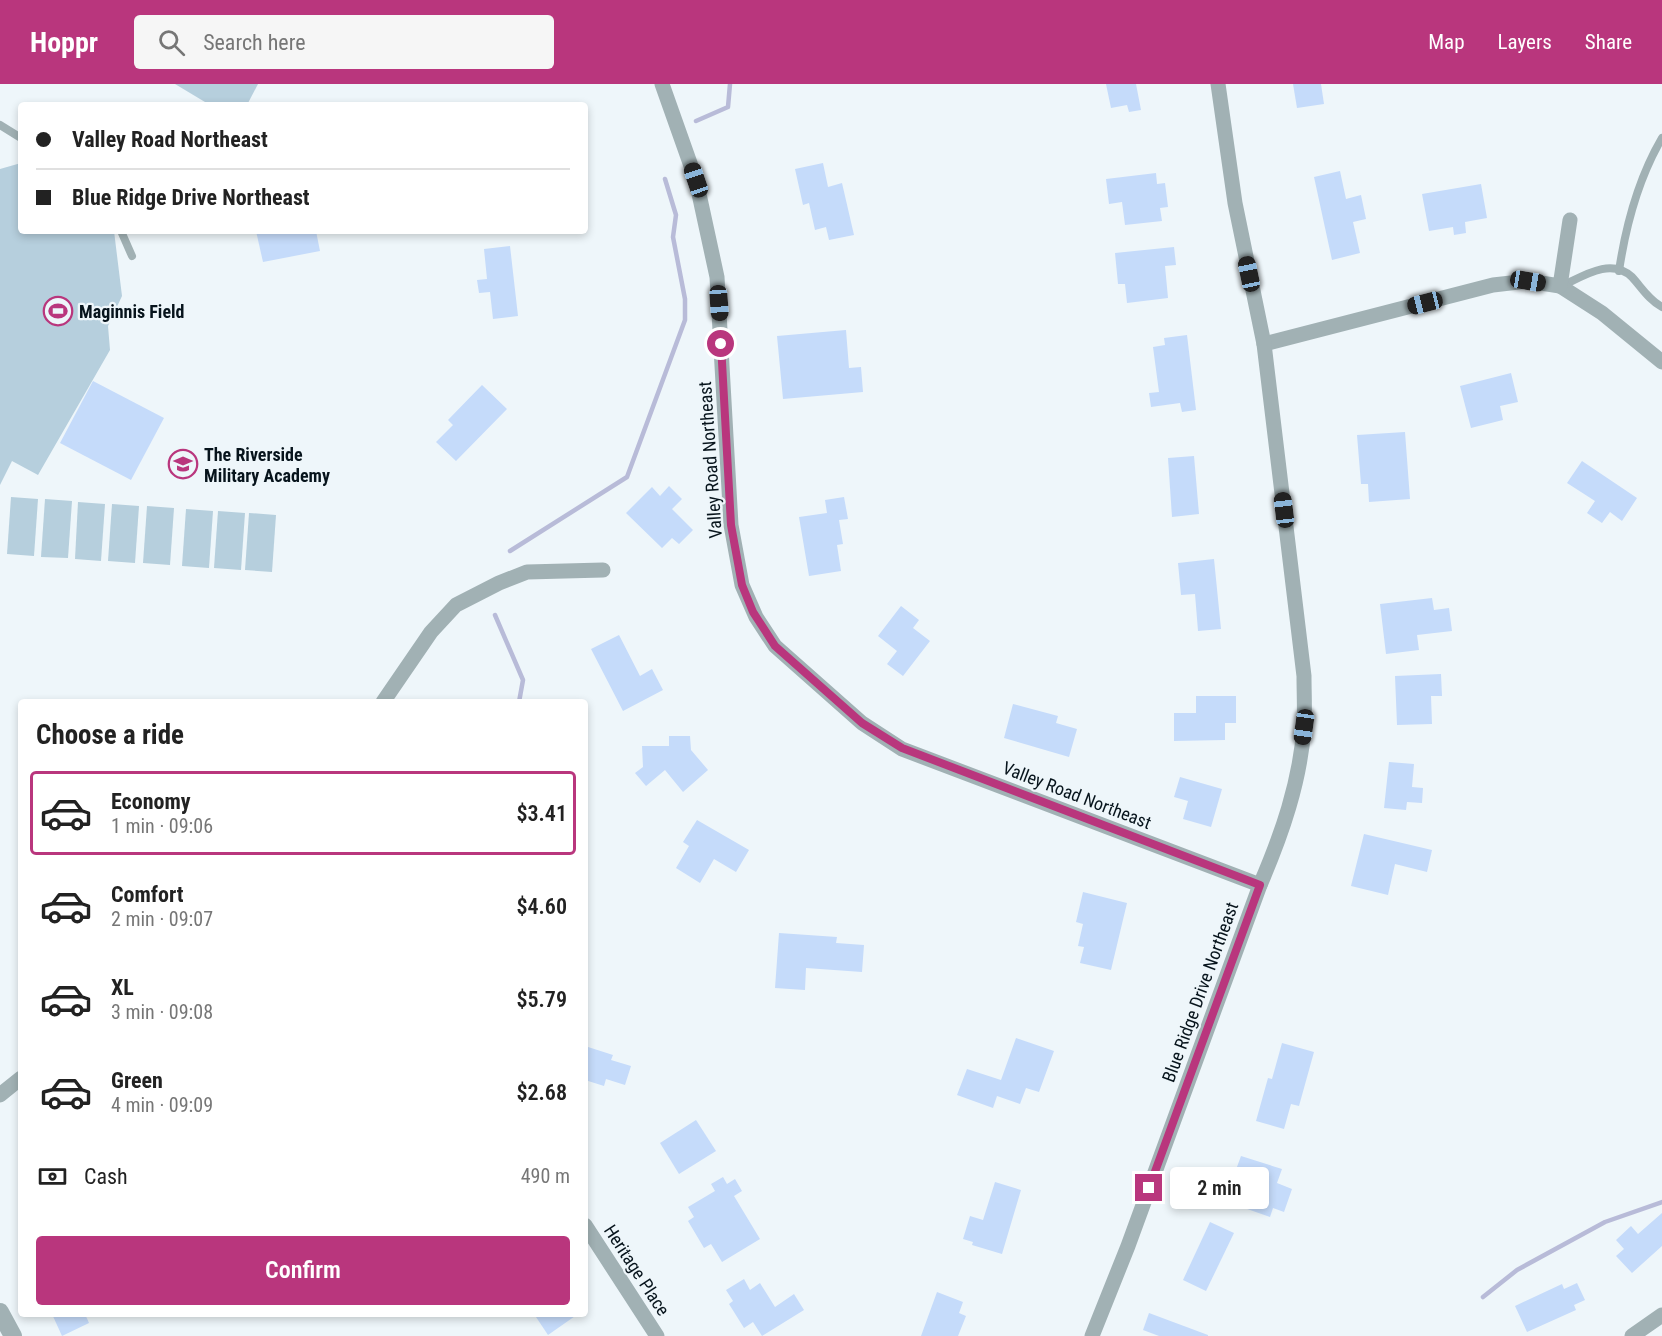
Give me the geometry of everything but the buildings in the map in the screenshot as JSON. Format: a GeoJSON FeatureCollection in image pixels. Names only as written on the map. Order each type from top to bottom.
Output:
{"type":"FeatureCollection","features":[{"type":"Feature","properties":{"kind":"street","name":"Valley Road Northeast"},"geometry":{"type":"LineString","coordinates":[[662,84],[696,180],[717,278],[731,525],[742,585],[756,617],[775,646],[862,723],[902,748],[1260,885]]}},
{"type":"Feature","properties":{"kind":"street","name":"Blue Ridge Drive Northeast"},"geometry":{"type":"LineString","coordinates":[[1092,1336],[1128,1246],[1260,885],[1279,842],[1297,778],[1304,727],[1304,676],[1264,344],[1235,203],[1218,84]]}},
{"type":"Feature","properties":{"kind":"street"},"geometry":{"type":"LineString","coordinates":[[1560,286],[1570,220]]}},
{"type":"Feature","properties":{"kind":"street"},"geometry":{"type":"LineString","coordinates":[[1264,344],[1493,285],[1528,281],[1560,286],[1602,313],[1662,362]]}},
{"type":"Feature","properties":{"kind":"street"},"geometry":{"type":"LineString","coordinates":[[385,699],[431,632],[456,605],[499,583],[527,572],[603,570]]}},
{"type":"Feature","properties":{"kind":"street"},"geometry":{"type":"LineString","coordinates":[[0,1095],[18,1080]]}},
{"type":"Feature","properties":{"kind":"street","name":"Heritage Place"},"geometry":{"type":"LineString","coordinates":[[588,1230],[657,1336]]}},
{"type":"Feature","properties":{"kind":"street"},"geometry":{"type":"LineString","coordinates":[[0,1312],[13,1336]]}},
{"type":"Feature","properties":{"kind":"street"},"geometry":{"type":"LineString","coordinates":[[1632,1336],[1662,1314]]}},
{"type":"Feature","properties":{"kind":"lane"},"geometry":{"type":"LineString","coordinates":[[0,124],[18,136]]}},
{"type":"Feature","properties":{"kind":"lane"},"geometry":{"type":"LineString","coordinates":[[1619,271],[1631,210],[1649,160],[1662,138]]}},
{"type":"Feature","properties":{"kind":"lane"},"geometry":{"type":"LineString","coordinates":[[122,234],[132,256]]}},
{"type":"Feature","properties":{"kind":"lane"},"geometry":{"type":"LineString","coordinates":[[1560,286],[1598,268],[1614,269],[1630,275],[1654,303],[1662,308]]}},
{"type":"Feature","properties":{"kind":"shaded area"},"geometry":{"type":"Polygon","coordinates":[[[175,84],[258,84],[249,102],[205,102],[175,84]]]}},
{"type":"Feature","properties":{"kind":"shaded area","name":"Maginnis Field"},"geometry":{"type":"Polygon","coordinates":[[[18,164],[18,234],[114,234],[122,296],[108,326],[110,350],[38,475],[12,461],[0,485],[0,169],[18,164]]]}},
{"type":"Feature","properties":{"kind":"shaded area"},"geometry":{"type":"Polygon","coordinates":[[[11,497],[38,499],[34,556],[7,554],[11,497]]]}},
{"type":"Feature","properties":{"kind":"shaded area"},"geometry":{"type":"Polygon","coordinates":[[[45,499],[72,501],[68,558],[41,557],[45,499]]]}},
{"type":"Feature","properties":{"kind":"shaded area"},"geometry":{"type":"Polygon","coordinates":[[[78,502],[105,504],[101,561],[75,559],[78,502]]]}},
{"type":"Feature","properties":{"kind":"shaded area"},"geometry":{"type":"Polygon","coordinates":[[[112,504],[139,506],[135,563],[108,561],[112,504]]]}},
{"type":"Feature","properties":{"kind":"shaded area"},"geometry":{"type":"Polygon","coordinates":[[[147,506],[174,508],[170,565],[143,563],[147,506]]]}},
{"type":"Feature","properties":{"kind":"shaded area"},"geometry":{"type":"Polygon","coordinates":[[[186,509],[213,511],[209,568],[182,566],[186,509]]]}},
{"type":"Feature","properties":{"kind":"shaded area"},"geometry":{"type":"Polygon","coordinates":[[[218,511],[245,513],[241,570],[214,568],[218,511]]]}},
{"type":"Feature","properties":{"kind":"shaded area"},"geometry":{"type":"Polygon","coordinates":[[[249,513],[276,515],[272,572],[245,570],[249,513]]]}},
{"type":"Feature","properties":{"kind":"waterway"},"geometry":{"type":"LineString","coordinates":[[696,121],[728,107],[730,84]]}},
{"type":"Feature","properties":{"kind":"waterway"},"geometry":{"type":"LineString","coordinates":[[510,551],[627,477],[685,320],[685,299],[673,237],[676,215],[665,179]]}},
{"type":"Feature","properties":{"kind":"waterway"},"geometry":{"type":"LineString","coordinates":[[495,615],[523,680],[520,699]]}},
{"type":"Feature","properties":{"kind":"waterway"},"geometry":{"type":"LineString","coordinates":[[1483,1297],[1517,1270],[1605,1222],[1662,1202]]}},
{"type":"Feature","properties":{"kind":"place","name":"Maginnis Field"},"geometry":{"type":"Point","coordinates":[58,311]}},
{"type":"Feature","properties":{"kind":"place","name":"The Riverside Military Academy"},"geometry":{"type":"Point","coordinates":[183,464]}},
{"type":"Feature","properties":{"kind":"route"},"geometry":{"type":"LineString","coordinates":[[721,344],[731,525],[742,585],[756,617],[775,646],[862,723],[902,748],[1260,885],[1149,1188]]}}]}
